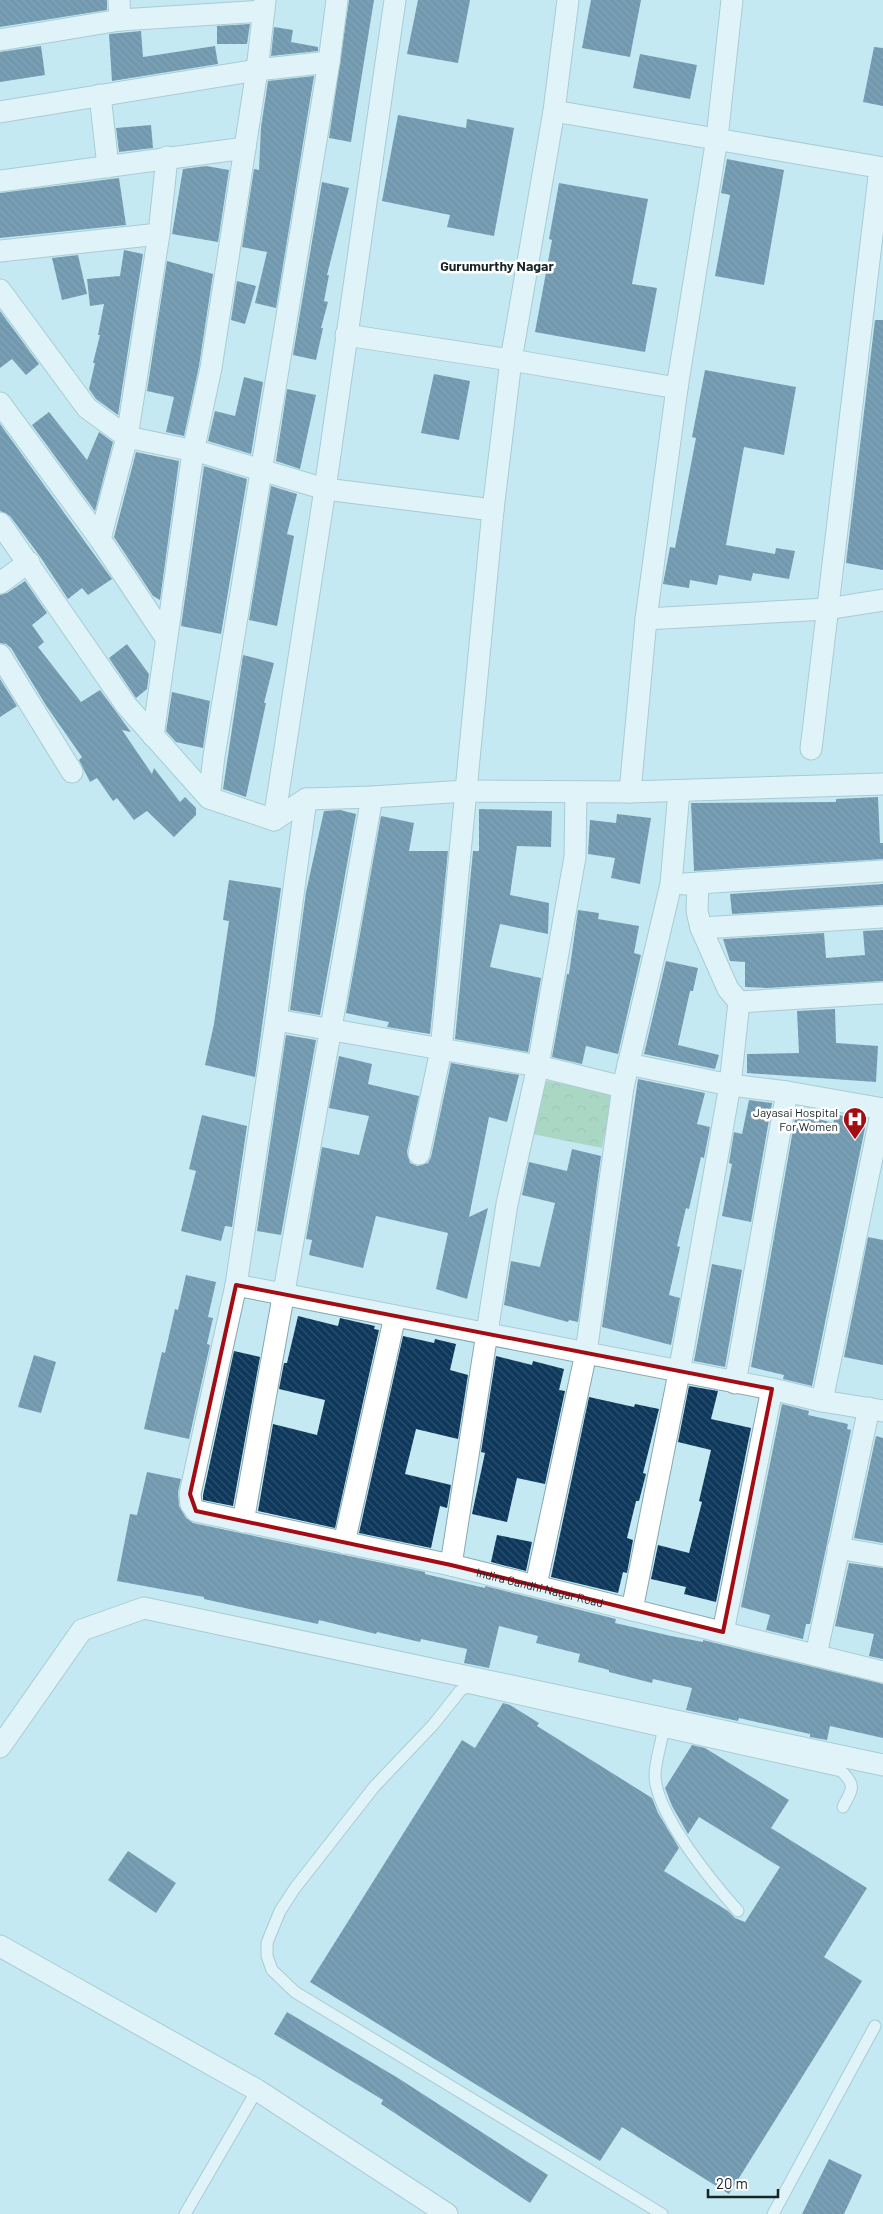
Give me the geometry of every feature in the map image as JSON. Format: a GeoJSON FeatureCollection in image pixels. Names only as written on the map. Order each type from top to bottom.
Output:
{"type":"FeatureCollection","features":[{"type":"Feature","properties":{"kind":"street"},"geometry":{"type":"LineString","coordinates":[[209,798],[215,746],[329,62],[337,0]]}},
{"type":"Feature","properties":{"kind":"street"},"geometry":{"type":"LineString","coordinates":[[274,820],[325,489],[395,0]]}},
{"type":"Feature","properties":{"kind":"street"},"geometry":{"type":"LineString","coordinates":[[419,1154],[441,1050],[493,510],[511,360],[554,112],[568,0]]}},
{"type":"Feature","properties":{"kind":"street"},"geometry":{"type":"LineString","coordinates":[[630,792],[646,619],[677,388],[717,138],[732,0]]}},
{"type":"Feature","properties":{"kind":"street"},"geometry":{"type":"LineString","coordinates":[[0,40],[120,10],[264,6],[257,70],[211,368],[193,452],[153,736]]}},
{"type":"Feature","properties":{"kind":"street"},"geometry":{"type":"LineString","coordinates":[[0,112],[257,70],[329,62]]}},
{"type":"Feature","properties":{"kind":"street"},"geometry":{"type":"LineString","coordinates":[[100,95],[108,167]]}},
{"type":"Feature","properties":{"kind":"street"},"geometry":{"type":"LineString","coordinates":[[554,112],[717,138],[882,168],[810,749]]}},
{"type":"Feature","properties":{"kind":"street"},"geometry":{"type":"LineString","coordinates":[[0,181],[245,148]]}},
{"type":"Feature","properties":{"kind":"street"},"geometry":{"type":"LineString","coordinates":[[100,539],[127,437],[159,234],[167,157]]}},
{"type":"Feature","properties":{"kind":"street"},"geometry":{"type":"LineString","coordinates":[[0,251],[159,234]]}},
{"type":"Feature","properties":{"kind":"street"},"geometry":{"type":"LineString","coordinates":[[0,290],[87,408],[127,437],[261,469],[325,489],[493,510]]}},
{"type":"Feature","properties":{"kind":"street"},"geometry":{"type":"LineString","coordinates":[[346,335],[677,388]]}},
{"type":"Feature","properties":{"kind":"street"},"geometry":{"type":"LineString","coordinates":[[0,403],[100,539],[166,638]]}},
{"type":"Feature","properties":{"kind":"street"},"geometry":{"type":"LineString","coordinates":[[0,523],[29,562],[126,705],[209,798],[274,820]]}},
{"type":"Feature","properties":{"kind":"street"},"geometry":{"type":"LineString","coordinates":[[0,583],[29,562]]}},
{"type":"Feature","properties":{"kind":"street"},"geometry":{"type":"LineString","coordinates":[[646,619],[827,609],[883,600]]}},
{"type":"Feature","properties":{"kind":"street"},"geometry":{"type":"LineString","coordinates":[[0,655],[72,772]]}},
{"type":"Feature","properties":{"kind":"street"},"geometry":{"type":"LineString","coordinates":[[274,820],[306,799],[466,791],[630,792],[883,784]]}},
{"type":"Feature","properties":{"kind":"street"},"geometry":{"type":"LineString","coordinates":[[536,1585],[586,1353],[623,1087],[672,884],[679,791]]}},
{"type":"Feature","properties":{"kind":"street"},"geometry":{"type":"LineString","coordinates":[[451,1565],[508,1204],[538,1066],[575,857],[576,792]]}},
{"type":"Feature","properties":{"kind":"street"},"geometry":{"type":"LineString","coordinates":[[243,1522],[372,797]]}},
{"type":"Feature","properties":{"kind":"street"},"geometry":{"type":"LineString","coordinates":[[306,799],[276,1020],[236,1285],[772,1389],[822,1401],[876,1409],[838,1548],[816,1655]]}},
{"type":"Feature","properties":{"kind":"street"},"geometry":{"type":"LineString","coordinates":[[672,884],[698,884],[883,871]]}},
{"type":"Feature","properties":{"kind":"street"},"geometry":{"type":"LineString","coordinates":[[632,1610],[679,1372],[730,1085],[739,1002],[728,989],[701,928],[697,911],[698,884]]}},
{"type":"Feature","properties":{"kind":"street"},"geometry":{"type":"LineString","coordinates":[[701,928],[883,917]]}},
{"type":"Feature","properties":{"kind":"street"},"geometry":{"type":"LineString","coordinates":[[739,1002],[883,993]]}},
{"type":"Feature","properties":{"kind":"street"},"geometry":{"type":"LineString","coordinates":[[276,1020],[538,1066],[623,1087]]}},
{"type":"Feature","properties":{"kind":"street"},"geometry":{"type":"LineString","coordinates":[[628,1064],[730,1085],[787,1092],[883,1109],[822,1401]]}},
{"type":"Feature","properties":{"kind":"street"},"geometry":{"type":"LineString","coordinates":[[735,1383],[787,1092]]}},
{"type":"Feature","properties":{"kind":"street","name":"Indira Gandhi Nagar Road"},"geometry":{"type":"LineString","coordinates":[[236,1285],[190,1494],[191,1504],[196,1511],[451,1565],[883,1672]]}},
{"type":"Feature","properties":{"kind":"street"},"geometry":{"type":"LineString","coordinates":[[344,1543],[395,1316]]}},
{"type":"Feature","properties":{"kind":"street"},"geometry":{"type":"LineString","coordinates":[[723,1632],[772,1389]]}},
{"type":"Feature","properties":{"kind":"street"},"geometry":{"type":"LineString","coordinates":[[838,1548],[883,1556]]}},
{"type":"Feature","properties":{"kind":"street"},"geometry":{"type":"LineString","coordinates":[[0,1747],[82,1630],[144,1608],[883,1764]]}},
{"type":"Feature","properties":{"kind":"street"},"geometry":{"type":"LineString","coordinates":[[0,1946],[257,2090],[447,2214]]}},
{"type":"Feature","properties":{"kind":"lane"},"geometry":{"type":"LineString","coordinates":[[662,2214],[295,1992],[272,1970],[267,1956],[267,1943],[280,1911],[295,1888],[374,1787],[433,1725],[460,1691],[466,1687],[841,1771],[851,1780],[852,1789],[844,1807]]}},
{"type":"Feature","properties":{"kind":"lane"},"geometry":{"type":"LineString","coordinates":[[663,1731],[655,1776],[659,1798],[710,1880],[738,1911]]}},
{"type":"Feature","properties":{"kind":"lane"},"geometry":{"type":"LineString","coordinates":[[773,2214],[875,2026]]}},
{"type":"Feature","properties":{"kind":"lane"},"geometry":{"type":"LineString","coordinates":[[185,2214],[257,2090]]}},
{"type":"Feature","properties":{"kind":"highlighted area"},"geometry":{"type":"Polygon","coordinates":[[[236,1285],[772,1389],[723,1632],[451,1565],[196,1511],[190,1494],[236,1285]]]}},
{"type":"Feature","properties":{"kind":"green space"},"geometry":{"type":"Polygon","coordinates":[[[543,1080],[613,1094],[602,1148],[532,1134],[543,1080]]]}},
{"type":"Feature","properties":{"kind":"building"},"geometry":{"type":"Polygon","coordinates":[[[0,0],[107,0],[107,10],[0,27],[0,0]]]}},
{"type":"Feature","properties":{"kind":"building"},"geometry":{"type":"Polygon","coordinates":[[[349,0],[374,0],[351,142],[329,138],[349,0]]]}},
{"type":"Feature","properties":{"kind":"building"},"geometry":{"type":"Polygon","coordinates":[[[418,0],[470,0],[458,63],[407,54],[418,0]]]}},
{"type":"Feature","properties":{"kind":"building"},"geometry":{"type":"Polygon","coordinates":[[[591,0],[641,0],[630,57],[582,48],[591,0]]]}},
{"type":"Feature","properties":{"kind":"building"},"geometry":{"type":"Polygon","coordinates":[[[250,24],[247,44],[217,44],[217,26],[250,24]]]}},
{"type":"Feature","properties":{"kind":"building"},"geometry":{"type":"Polygon","coordinates":[[[274,27],[293,30],[291,42],[318,47],[318,51],[271,56],[274,27]]]}},
{"type":"Feature","properties":{"kind":"building"},"geometry":{"type":"Polygon","coordinates":[[[141,31],[143,57],[215,46],[218,64],[112,81],[109,34],[141,31]]]}},
{"type":"Feature","properties":{"kind":"building"},"geometry":{"type":"Polygon","coordinates":[[[41,46],[45,75],[0,82],[0,52],[41,46]]]}},
{"type":"Feature","properties":{"kind":"building"},"geometry":{"type":"Polygon","coordinates":[[[874,47],[883,48],[883,106],[863,102],[874,47]]]}},
{"type":"Feature","properties":{"kind":"building"},"geometry":{"type":"Polygon","coordinates":[[[640,54],[697,65],[690,99],[633,88],[640,54]]]}},
{"type":"Feature","properties":{"kind":"building"},"geometry":{"type":"Polygon","coordinates":[[[314,76],[276,308],[255,303],[267,252],[242,247],[254,169],[259,170],[261,127],[268,81],[314,76]]]}},
{"type":"Feature","properties":{"kind":"building"},"geometry":{"type":"Polygon","coordinates":[[[398,115],[466,128],[467,119],[514,128],[494,236],[447,227],[450,215],[382,201],[398,115]]]}},
{"type":"Feature","properties":{"kind":"building"},"geometry":{"type":"Polygon","coordinates":[[[151,125],[153,148],[119,152],[116,128],[151,125]]]}},
{"type":"Feature","properties":{"kind":"building"},"geometry":{"type":"Polygon","coordinates":[[[727,159],[784,170],[764,285],[715,276],[730,195],[721,193],[727,159]]]}},
{"type":"Feature","properties":{"kind":"building"},"geometry":{"type":"Polygon","coordinates":[[[206,166],[229,170],[218,242],[172,234],[183,169],[206,166]]]}},
{"type":"Feature","properties":{"kind":"building"},"geometry":{"type":"Polygon","coordinates":[[[119,178],[126,225],[0,238],[0,193],[119,178]]]}},
{"type":"Feature","properties":{"kind":"building"},"geometry":{"type":"Polygon","coordinates":[[[322,182],[349,188],[327,275],[329,275],[324,301],[328,302],[321,328],[323,328],[316,360],[293,355],[322,182]]]}},
{"type":"Feature","properties":{"kind":"building"},"geometry":{"type":"Polygon","coordinates":[[[559,183],[648,199],[632,284],[657,288],[645,352],[535,332],[552,240],[549,239],[559,183]]]}},
{"type":"Feature","properties":{"kind":"building"},"geometry":{"type":"Polygon","coordinates":[[[124,250],[143,254],[118,415],[96,399],[89,389],[104,304],[90,306],[87,279],[120,276],[124,250]]]}},
{"type":"Feature","properties":{"kind":"building"},"geometry":{"type":"Polygon","coordinates":[[[78,255],[87,294],[62,300],[52,258],[78,255]]]}},
{"type":"Feature","properties":{"kind":"building"},"geometry":{"type":"Polygon","coordinates":[[[167,261],[213,274],[199,366],[184,436],[166,432],[174,397],[147,391],[167,261]]]}},
{"type":"Feature","properties":{"kind":"building"},"geometry":{"type":"Polygon","coordinates":[[[237,281],[256,286],[245,324],[231,320],[237,281]]]}},
{"type":"Feature","properties":{"kind":"building"},"geometry":{"type":"Polygon","coordinates":[[[0,311],[39,364],[26,375],[12,359],[0,368],[0,311]]]}},
{"type":"Feature","properties":{"kind":"building"},"geometry":{"type":"Polygon","coordinates":[[[875,320],[883,320],[883,570],[846,563],[875,320]]]}},
{"type":"Feature","properties":{"kind":"building"},"geometry":{"type":"Polygon","coordinates":[[[705,370],[796,387],[784,455],[744,447],[726,545],[775,554],[776,548],[795,551],[789,579],[753,573],[751,581],[719,575],[717,585],[690,580],[689,588],[663,584],[670,547],[675,548],[696,438],[692,437],[705,370]]]}},
{"type":"Feature","properties":{"kind":"building"},"geometry":{"type":"Polygon","coordinates":[[[434,374],[470,381],[459,440],[421,433],[434,374]]]}},
{"type":"Feature","properties":{"kind":"building"},"geometry":{"type":"Polygon","coordinates":[[[244,377],[263,382],[251,454],[208,441],[215,411],[235,416],[244,377]]]}},
{"type":"Feature","properties":{"kind":"building"},"geometry":{"type":"Polygon","coordinates":[[[287,389],[316,395],[300,469],[276,461],[287,389]]]}},
{"type":"Feature","properties":{"kind":"building"},"geometry":{"type":"Polygon","coordinates":[[[49,412],[87,460],[99,432],[113,442],[95,511],[32,425],[49,412]]]}},
{"type":"Feature","properties":{"kind":"building"},"geometry":{"type":"Polygon","coordinates":[[[0,424],[112,579],[88,595],[82,588],[68,599],[10,516],[0,511],[0,424]]]}},
{"type":"Feature","properties":{"kind":"building"},"geometry":{"type":"Polygon","coordinates":[[[136,452],[179,461],[160,600],[153,596],[114,537],[136,452]]]}},
{"type":"Feature","properties":{"kind":"building"},"geometry":{"type":"Polygon","coordinates":[[[204,466],[247,479],[221,634],[181,626],[204,466]]]}},
{"type":"Feature","properties":{"kind":"building"},"geometry":{"type":"Polygon","coordinates":[[[271,486],[297,494],[287,534],[294,536],[277,626],[249,620],[271,486]]]}},
{"type":"Feature","properties":{"kind":"building"},"geometry":{"type":"Polygon","coordinates":[[[25,581],[47,613],[32,625],[44,642],[38,647],[81,702],[100,690],[131,732],[122,730],[152,774],[154,768],[180,802],[185,797],[196,808],[196,815],[174,837],[147,811],[134,820],[117,798],[113,801],[97,778],[90,782],[79,760],[82,757],[47,707],[11,648],[6,644],[0,643],[0,595],[7,593],[25,581]]]}},
{"type":"Feature","properties":{"kind":"building"},"geometry":{"type":"Polygon","coordinates":[[[127,644],[149,674],[147,689],[136,698],[109,658],[127,644]]]}},
{"type":"Feature","properties":{"kind":"building"},"geometry":{"type":"Polygon","coordinates":[[[243,655],[274,663],[264,703],[266,703],[246,797],[223,789],[243,655]]]}},
{"type":"Feature","properties":{"kind":"building"},"geometry":{"type":"Polygon","coordinates":[[[0,679],[17,706],[0,717],[0,679]]]}},
{"type":"Feature","properties":{"kind":"building"},"geometry":{"type":"Polygon","coordinates":[[[172,692],[210,701],[203,748],[176,742],[166,731],[172,692]]]}},
{"type":"Feature","properties":{"kind":"building"},"geometry":{"type":"Polygon","coordinates":[[[878,797],[880,843],[883,843],[883,859],[694,871],[691,803],[836,802],[836,799],[878,797]]]}},
{"type":"Feature","properties":{"kind":"building"},"geometry":{"type":"Polygon","coordinates":[[[479,809],[552,811],[551,847],[517,846],[510,895],[549,903],[548,934],[500,924],[490,967],[541,978],[528,1052],[455,1039],[473,851],[479,851],[479,809]]]}},
{"type":"Feature","properties":{"kind":"building"},"geometry":{"type":"Polygon","coordinates":[[[340,810],[356,814],[320,1015],[290,1010],[306,892],[324,811],[340,810]]]}},
{"type":"Feature","properties":{"kind":"building"},"geometry":{"type":"Polygon","coordinates":[[[617,814],[651,818],[640,884],[611,878],[615,858],[588,854],[590,820],[616,823],[617,814]]]}},
{"type":"Feature","properties":{"kind":"building"},"geometry":{"type":"Polygon","coordinates":[[[381,816],[414,823],[409,851],[448,851],[430,1034],[387,1027],[389,1022],[346,1013],[381,816]]]}},
{"type":"Feature","properties":{"kind":"building"},"geometry":{"type":"Polygon","coordinates":[[[229,880],[281,888],[255,1077],[205,1065],[214,1024],[229,921],[223,920],[229,880]]]}},
{"type":"Feature","properties":{"kind":"building"},"geometry":{"type":"Polygon","coordinates":[[[883,884],[883,905],[732,914],[730,894],[883,884]]]}},
{"type":"Feature","properties":{"kind":"building"},"geometry":{"type":"Polygon","coordinates":[[[578,910],[599,913],[598,919],[639,926],[634,953],[641,955],[618,1054],[586,1046],[582,1064],[552,1057],[567,974],[569,974],[578,910]]]}},
{"type":"Feature","properties":{"kind":"building"},"geometry":{"type":"Polygon","coordinates":[[[883,930],[883,981],[767,988],[745,987],[745,962],[730,961],[723,939],[824,933],[826,958],[865,955],[863,931],[883,930]]]}},
{"type":"Feature","properties":{"kind":"building"},"geometry":{"type":"Polygon","coordinates":[[[666,961],[698,968],[693,991],[690,991],[678,1045],[719,1055],[715,1069],[644,1054],[666,961]]]}},
{"type":"Feature","properties":{"kind":"building"},"geometry":{"type":"Polygon","coordinates":[[[835,1009],[836,1043],[878,1046],[876,1082],[747,1073],[747,1054],[799,1053],[797,1011],[835,1009]]]}},
{"type":"Feature","properties":{"kind":"building"},"geometry":{"type":"Polygon","coordinates":[[[286,1035],[316,1040],[281,1235],[257,1231],[286,1035]]]}},
{"type":"Feature","properties":{"kind":"building"},"geometry":{"type":"Polygon","coordinates":[[[339,1056],[372,1064],[368,1084],[419,1096],[407,1152],[410,1163],[417,1166],[428,1163],[431,1157],[451,1063],[519,1075],[507,1122],[489,1117],[469,1217],[488,1208],[467,1299],[436,1289],[448,1233],[376,1216],[363,1268],[309,1255],[312,1240],[306,1239],[322,1147],[359,1155],[369,1116],[329,1108],[339,1056]]]}},
{"type":"Feature","properties":{"kind":"building"},"geometry":{"type":"Polygon","coordinates":[[[638,1079],[705,1093],[697,1124],[710,1127],[704,1158],[701,1157],[689,1209],[686,1208],[677,1246],[680,1247],[669,1295],[680,1298],[671,1345],[602,1327],[638,1079]]]}},
{"type":"Feature","properties":{"kind":"building"},"geometry":{"type":"Polygon","coordinates":[[[749,1100],[772,1103],[751,1222],[722,1216],[732,1164],[729,1163],[734,1132],[742,1134],[749,1100]]]}},
{"type":"Feature","properties":{"kind":"building"},"geometry":{"type":"Polygon","coordinates":[[[796,1113],[833,1123],[836,1114],[866,1123],[812,1386],[783,1379],[784,1375],[751,1367],[796,1113]]]}},
{"type":"Feature","properties":{"kind":"building"},"geometry":{"type":"Polygon","coordinates":[[[202,1115],[247,1126],[232,1227],[225,1226],[221,1241],[181,1231],[196,1171],[189,1169],[202,1115]]]}},
{"type":"Feature","properties":{"kind":"building"},"geometry":{"type":"Polygon","coordinates":[[[572,1149],[601,1156],[578,1322],[569,1320],[568,1322],[504,1305],[511,1261],[540,1267],[555,1203],[522,1195],[529,1162],[567,1171],[572,1149]]]}},
{"type":"Feature","properties":{"kind":"building"},"geometry":{"type":"Polygon","coordinates":[[[868,1237],[883,1240],[883,1365],[844,1357],[868,1237]]]}},
{"type":"Feature","properties":{"kind":"building"},"geometry":{"type":"Polygon","coordinates":[[[712,1264],[742,1270],[725,1367],[694,1361],[712,1264]]]}},
{"type":"Feature","properties":{"kind":"building"},"geometry":{"type":"Polygon","coordinates":[[[186,1275],[216,1282],[208,1317],[213,1318],[207,1344],[210,1345],[189,1439],[144,1429],[162,1352],[165,1353],[175,1309],[178,1310],[186,1275]]]}},
{"type":"Feature","properties":{"kind":"building"},"geometry":{"type":"Polygon","coordinates":[[[298,1316],[338,1326],[340,1318],[375,1326],[374,1329],[379,1330],[335,1528],[258,1511],[273,1424],[317,1435],[325,1400],[279,1389],[284,1363],[287,1363],[298,1316]]]}},
{"type":"Feature","properties":{"kind":"building"},"geometry":{"type":"Polygon","coordinates":[[[403,1336],[434,1343],[435,1339],[456,1344],[450,1370],[468,1375],[458,1439],[416,1429],[405,1474],[451,1485],[447,1508],[440,1506],[431,1548],[359,1533],[403,1336]]]}},
{"type":"Feature","properties":{"kind":"building"},"geometry":{"type":"Polygon","coordinates":[[[234,1351],[260,1357],[233,1506],[203,1500],[203,1495],[234,1351]]]}},
{"type":"Feature","properties":{"kind":"building"},"geometry":{"type":"Polygon","coordinates":[[[34,1355],[56,1362],[41,1413],[18,1407],[34,1355]]]}},
{"type":"Feature","properties":{"kind":"building"},"geometry":{"type":"Polygon","coordinates":[[[496,1356],[532,1365],[533,1361],[564,1369],[559,1390],[565,1391],[545,1484],[517,1478],[507,1522],[472,1514],[485,1453],[481,1452],[496,1356]]]}},
{"type":"Feature","properties":{"kind":"building"},"geometry":{"type":"Polygon","coordinates":[[[689,1386],[718,1391],[711,1419],[751,1428],[716,1602],[684,1594],[686,1587],[651,1579],[658,1545],[689,1553],[702,1502],[699,1501],[711,1450],[678,1442],[689,1386]]]}},
{"type":"Feature","properties":{"kind":"building"},"geometry":{"type":"Polygon","coordinates":[[[589,1397],[634,1407],[635,1404],[659,1409],[643,1473],[646,1474],[639,1501],[636,1501],[627,1538],[633,1540],[627,1573],[623,1572],[618,1593],[551,1577],[589,1397]]]}},
{"type":"Feature","properties":{"kind":"building"},"geometry":{"type":"Polygon","coordinates":[[[782,1404],[809,1411],[808,1415],[848,1424],[847,1429],[851,1430],[810,1624],[806,1624],[803,1639],[766,1630],[770,1615],[741,1607],[782,1404]]]}},
{"type":"Feature","properties":{"kind":"building"},"geometry":{"type":"Polygon","coordinates":[[[876,1436],[883,1438],[883,1543],[854,1538],[876,1436]]]}},
{"type":"Feature","properties":{"kind":"building"},"geometry":{"type":"Polygon","coordinates":[[[147,1472],[181,1479],[178,1492],[179,1506],[186,1518],[193,1523],[425,1572],[425,1574],[485,1588],[485,1586],[616,1619],[615,1623],[671,1636],[703,1642],[703,1640],[883,1684],[883,1738],[830,1726],[827,1740],[810,1737],[810,1734],[739,1718],[738,1721],[686,1710],[692,1688],[653,1679],[652,1683],[609,1672],[609,1670],[578,1662],[580,1654],[536,1643],[538,1636],[499,1626],[489,1668],[464,1663],[467,1649],[421,1639],[420,1642],[377,1632],[376,1634],[319,1620],[318,1624],[204,1599],[204,1597],[117,1581],[130,1514],[137,1515],[147,1472]]]}},
{"type":"Feature","properties":{"kind":"building"},"geometry":{"type":"Polygon","coordinates":[[[497,1535],[532,1542],[526,1571],[491,1562],[497,1535]]]}},
{"type":"Feature","properties":{"kind":"building"},"geometry":{"type":"Polygon","coordinates":[[[849,1563],[883,1568],[883,1659],[869,1656],[874,1634],[835,1626],[849,1563]]]}},
{"type":"Feature","properties":{"kind":"building"},"geometry":{"type":"Polygon","coordinates":[[[503,1703],[510,1705],[539,1723],[537,1726],[652,1798],[658,1813],[679,1848],[664,1871],[728,1911],[735,1918],[745,1922],[780,1867],[699,1817],[688,1834],[672,1806],[665,1788],[692,1745],[705,1748],[789,1800],[771,1828],[867,1888],[824,1957],[862,1981],[729,2194],[622,2127],[600,2161],[310,1982],[462,1740],[475,1748],[503,1703]]]}},
{"type":"Feature","properties":{"kind":"building"},"geometry":{"type":"Polygon","coordinates":[[[128,1851],[176,1883],[156,1913],[108,1880],[128,1851]]]}},
{"type":"Feature","properties":{"kind":"building"},"geometry":{"type":"Polygon","coordinates":[[[287,2012],[398,2078],[548,2175],[530,2203],[381,2104],[383,2100],[274,2034],[287,2012]]]}},
{"type":"Feature","properties":{"kind":"building"},"geometry":{"type":"Polygon","coordinates":[[[829,2159],[862,2175],[844,2214],[802,2214],[829,2159]]]}},
{"type":"Feature","properties":{"kind":"place","name":"Jayasai Hospital For Women"},"geometry":{"type":"Point","coordinates":[855,1140]}},
{"type":"Feature","properties":{"kind":"district","name":"Gurumurthy Nagar"},"geometry":{"type":"Point","coordinates":[497,265]}}]}
